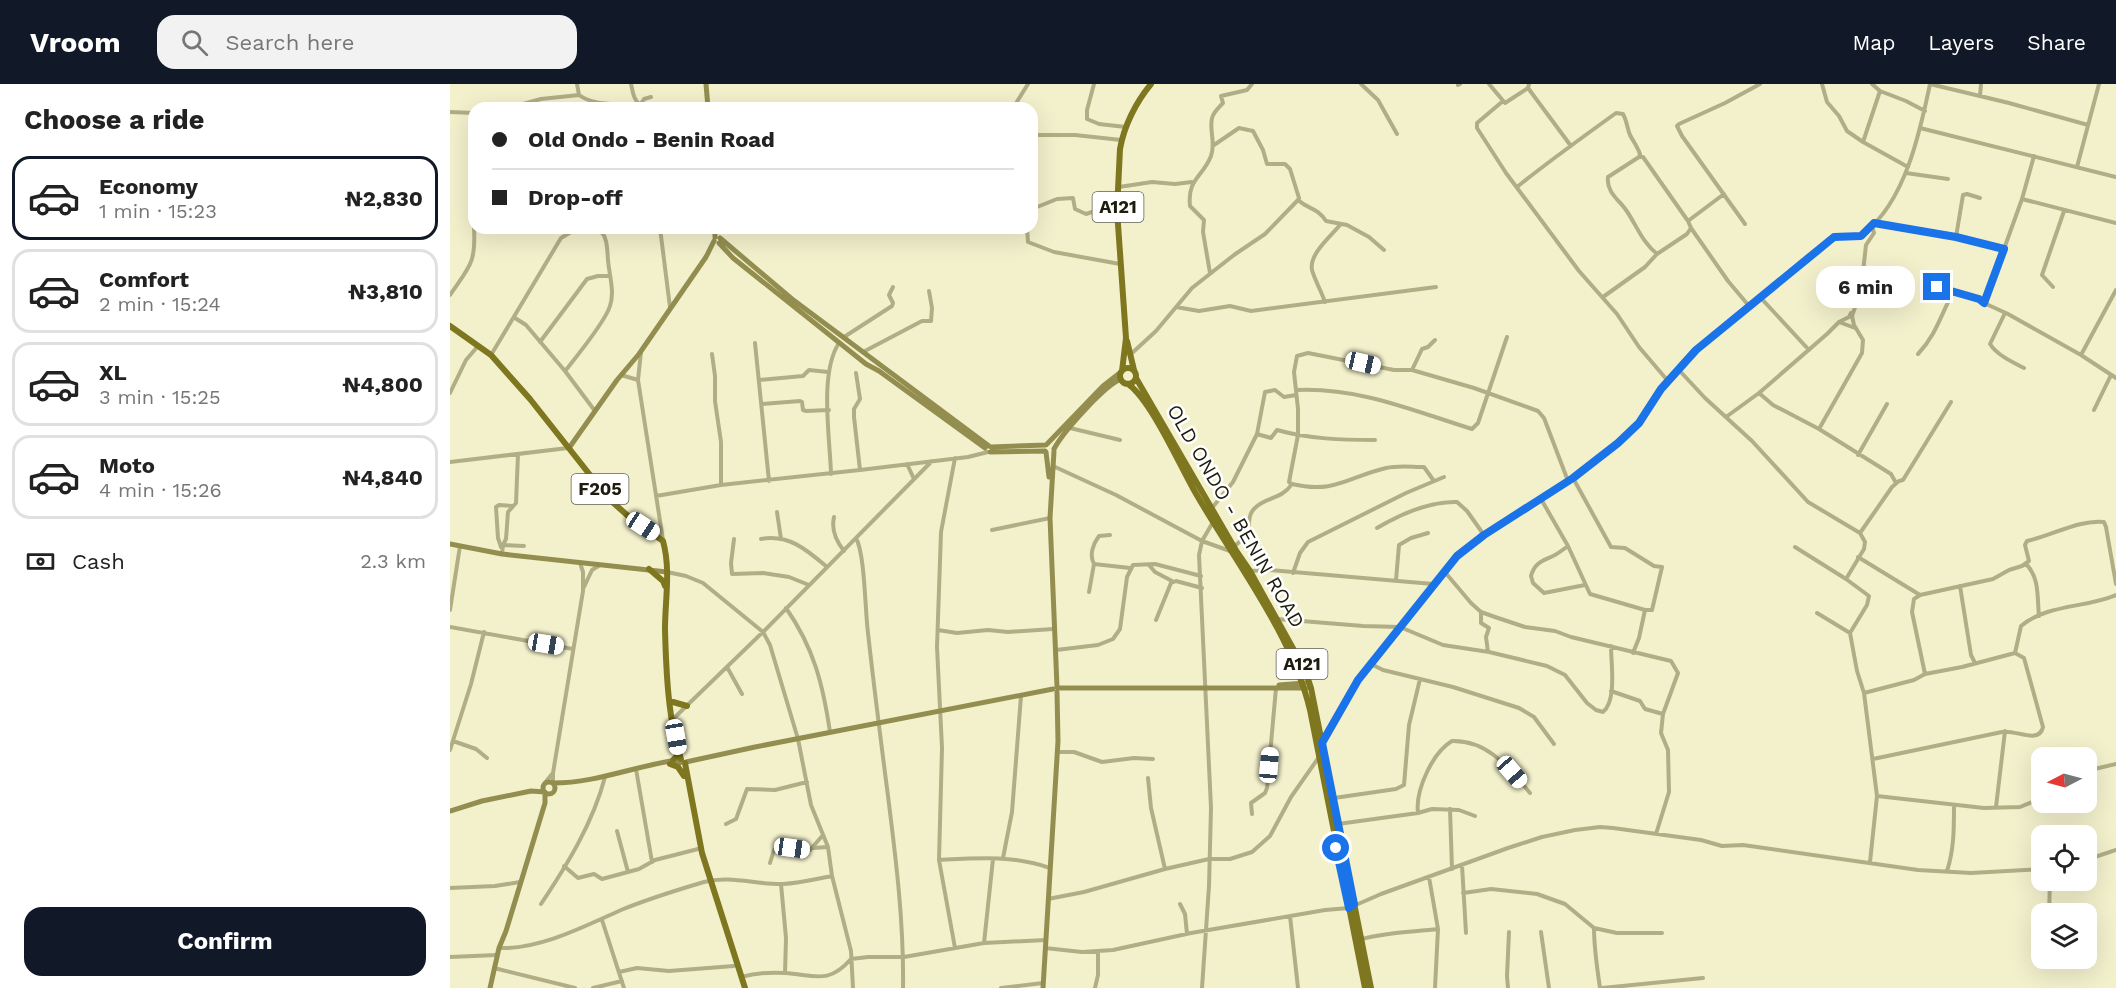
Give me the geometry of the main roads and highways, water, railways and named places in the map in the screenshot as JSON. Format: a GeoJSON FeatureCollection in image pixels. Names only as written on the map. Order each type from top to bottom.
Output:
{"type":"FeatureCollection","features":[{"type":"Feature","properties":{"kind":"main road","name":"OLD ONDO - BENIN ROAD"},"geometry":{"type":"LineString","coordinates":[[1151,84],[1121,140],[1117,210],[1126,338],[1122,374],[1145,402],[1307,685]]}},
{"type":"Feature","properties":{"kind":"main road","name":"F205"},"geometry":{"type":"LineString","coordinates":[[450,326],[491,355],[530,399],[609,499],[663,541],[667,590]]}},
{"type":"Feature","properties":{"kind":"main road","name":"OLD ONDO - BENIN ROAD"},"geometry":{"type":"LineString","coordinates":[[1126,338],[1136,378],[1212,508],[1231,549],[1250,571],[1305,670],[1338,824],[1365,988]]}},
{"type":"Feature","properties":{"kind":"main road"},"geometry":{"type":"LineString","coordinates":[[1122,374],[1129,368],[1134,370]]}},
{"type":"Feature","properties":{"kind":"main road"},"geometry":{"type":"LineString","coordinates":[[1128,384],[1136,378]]}},
{"type":"Feature","properties":{"kind":"main road"},"geometry":{"type":"LineString","coordinates":[[649,569],[663,581],[667,590],[665,627],[668,682],[698,849],[743,988]]}},
{"type":"Feature","properties":{"kind":"main road"},"geometry":{"type":"LineString","coordinates":[[668,682],[674,718]]}},
{"type":"Feature","properties":{"kind":"main road"},"geometry":{"type":"LineString","coordinates":[[673,702],[687,706]]}},
{"type":"Feature","properties":{"kind":"main road","name":"OLD ONDO - BENIN ROAD"},"geometry":{"type":"LineString","coordinates":[[1320,745],[1319,756],[1371,988]]}},
{"type":"Feature","properties":{"kind":"main road"},"geometry":{"type":"LineString","coordinates":[[684,761],[671,762],[685,774],[709,881],[734,966],[743,988]]}}]}
